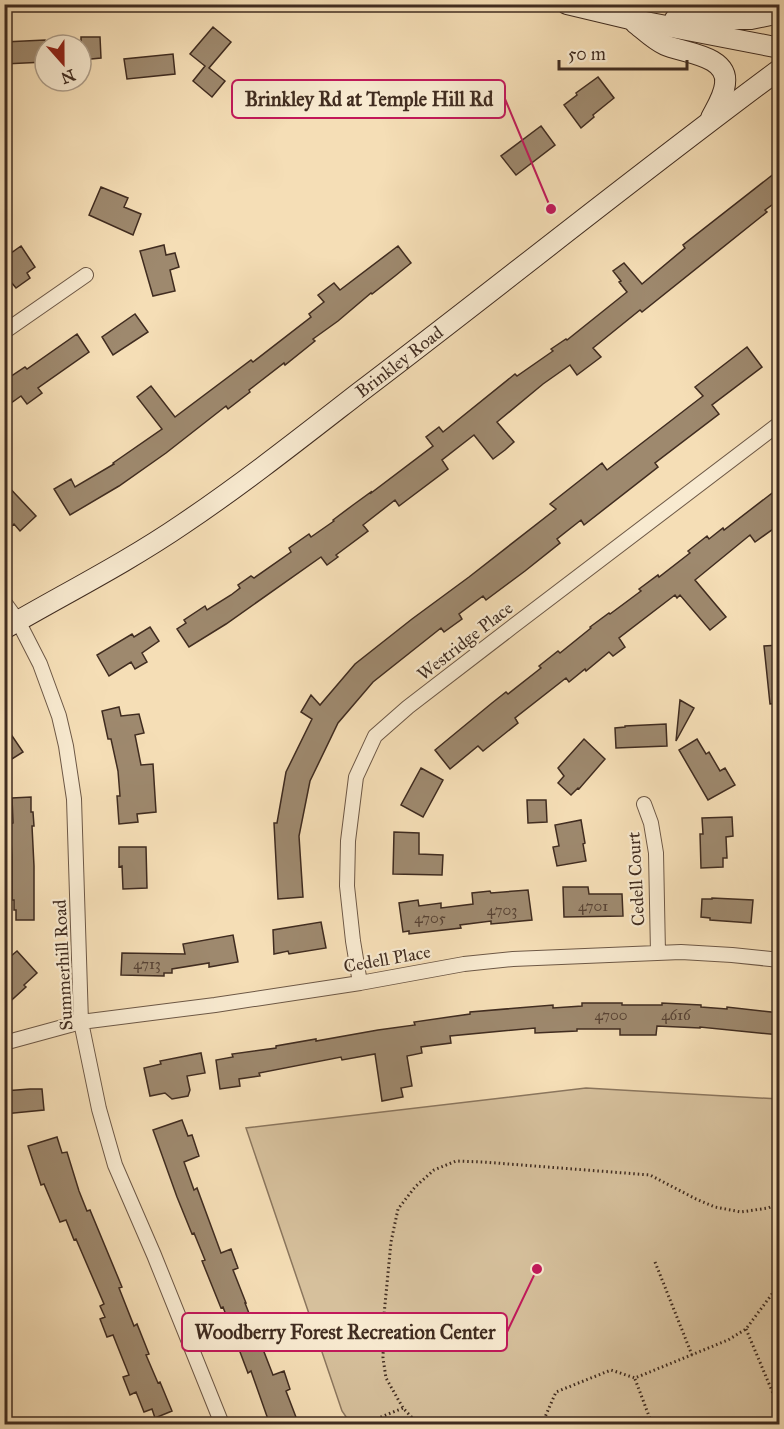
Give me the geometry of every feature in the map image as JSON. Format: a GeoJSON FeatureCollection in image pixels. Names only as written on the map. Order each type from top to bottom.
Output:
{"type":"FeatureCollection","features":[{"type":"Feature","properties":{"kind":"main road"},"geometry":{"type":"LineString","coordinates":[[567,4],[630,19],[780,48]]}},
{"type":"Feature","properties":{"kind":"main road"},"geometry":{"type":"LineString","coordinates":[[630,19],[751,19],[780,13]]}},
{"type":"Feature","properties":{"kind":"main road"},"geometry":{"type":"LineString","coordinates":[[630,19],[663,45],[713,60],[723,71],[726,82],[723,93],[709,121]]}},
{"type":"Feature","properties":{"kind":"main road","name":"Brinkley Road"},"geometry":{"type":"LineString","coordinates":[[11,625],[143,550],[242,483],[709,121],[780,69]]}},
{"type":"Feature","properties":{"kind":"street"},"geometry":{"type":"LineString","coordinates":[[4,332],[86,275]]}},
{"type":"Feature","properties":{"kind":"street","name":"Westridge Place"},"geometry":{"type":"LineString","coordinates":[[360,983],[347,886],[348,841],[356,777],[375,736],[408,707],[502,634],[780,423]]}},
{"type":"Feature","properties":{"kind":"street","name":"Summerhill Road"},"geometry":{"type":"LineString","coordinates":[[4,602],[11,625],[40,664],[59,716],[68,754],[74,799],[81,1022],[99,1109],[115,1165],[222,1425]]}},
{"type":"Feature","properties":{"kind":"street","name":"Cedell Court"},"geometry":{"type":"LineString","coordinates":[[644,804],[651,823],[656,853],[658,953]]}},
{"type":"Feature","properties":{"kind":"street","name":"Cedell Place"},"geometry":{"type":"LineString","coordinates":[[4,1043],[81,1022],[215,1005],[453,966],[513,959],[703,953],[780,960]]}},
{"type":"Feature","properties":{"kind":"path"},"geometry":{"type":"LineString","coordinates":[[418,1425],[403,1408],[386,1378],[383,1359],[384,1315],[391,1242],[398,1209],[415,1187],[434,1170],[456,1161],[650,1175],[715,1207],[741,1212],[768,1208],[780,1203]]}},
{"type":"Feature","properties":{"kind":"path"},"geometry":{"type":"LineString","coordinates":[[655,1262],[692,1354]]}},
{"type":"Feature","properties":{"kind":"path"},"geometry":{"type":"LineString","coordinates":[[542,1425],[556,1392],[611,1370],[635,1378],[728,1340],[747,1329],[775,1290],[780,1288]]}},
{"type":"Feature","properties":{"kind":"path"},"geometry":{"type":"LineString","coordinates":[[747,1329],[780,1410]]}},
{"type":"Feature","properties":{"kind":"path"},"geometry":{"type":"LineString","coordinates":[[635,1378],[652,1425]]}},
{"type":"Feature","properties":{"kind":"path"},"geometry":{"type":"LineString","coordinates":[[364,1425],[403,1408]]}},
{"type":"Feature","properties":{"kind":"shaded area"},"geometry":{"type":"Polygon","coordinates":[[[586,1088],[779,1099],[779,1424],[351,1424],[342,1411],[246,1128],[586,1088]]]}},
{"type":"Feature","properties":{"kind":"building"},"geometry":{"type":"Polygon","coordinates":[[[213,27],[231,42],[209,68],[225,81],[212,97],[193,81],[205,66],[190,54],[213,27]]]}},
{"type":"Feature","properties":{"kind":"building"},"geometry":{"type":"Polygon","coordinates":[[[93,37],[100,37],[101,58],[93,59],[93,37]]]}},
{"type":"Feature","properties":{"kind":"building"},"geometry":{"type":"Polygon","coordinates":[[[33,41],[33,63],[4,64],[4,42],[33,41]]]}},
{"type":"Feature","properties":{"kind":"building"},"geometry":{"type":"Polygon","coordinates":[[[173,54],[175,74],[127,79],[124,59],[173,54]]]}},
{"type":"Feature","properties":{"kind":"building"},"geometry":{"type":"Polygon","coordinates":[[[598,77],[614,98],[581,128],[564,105],[598,77]]]}},
{"type":"Feature","properties":{"kind":"building"},"geometry":{"type":"Polygon","coordinates":[[[541,126],[555,145],[516,175],[501,156],[541,126]]]}},
{"type":"Feature","properties":{"kind":"building"},"geometry":{"type":"Polygon","coordinates":[[[780,169],[780,199],[765,210],[767,212],[642,312],[640,310],[593,348],[601,357],[577,375],[570,365],[497,422],[514,442],[505,450],[493,459],[474,435],[442,460],[448,469],[399,506],[395,500],[363,525],[368,531],[336,555],[338,557],[327,565],[321,557],[226,624],[189,647],[177,629],[186,623],[184,620],[205,606],[207,610],[231,595],[240,588],[238,585],[251,576],[254,578],[291,552],[289,548],[309,534],[311,537],[334,521],[433,446],[426,437],[439,427],[443,432],[515,374],[517,376],[553,351],[551,349],[567,340],[627,292],[613,271],[624,263],[642,284],[685,248],[683,245],[780,169]]]}},
{"type":"Feature","properties":{"kind":"building"},"geometry":{"type":"Polygon","coordinates":[[[101,187],[128,198],[124,207],[141,214],[133,235],[89,215],[101,187]]]}},
{"type":"Feature","properties":{"kind":"building"},"geometry":{"type":"Polygon","coordinates":[[[164,245],[166,255],[175,253],[179,267],[170,270],[175,291],[153,296],[140,251],[164,245]]]}},
{"type":"Feature","properties":{"kind":"building"},"geometry":{"type":"Polygon","coordinates":[[[21,246],[35,267],[27,273],[30,278],[16,288],[11,282],[4,286],[4,258],[21,246]]]}},
{"type":"Feature","properties":{"kind":"building"},"geometry":{"type":"Polygon","coordinates":[[[398,246],[411,263],[228,409],[226,406],[119,486],[70,515],[54,489],[71,479],[75,487],[114,464],[162,429],[137,397],[151,386],[175,417],[251,360],[253,362],[311,317],[309,314],[324,302],[318,295],[334,283],[340,290],[398,246]]]}},
{"type":"Feature","properties":{"kind":"building"},"geometry":{"type":"Polygon","coordinates":[[[135,314],[148,332],[113,355],[102,337],[135,314]]]}},
{"type":"Feature","properties":{"kind":"building"},"geometry":{"type":"Polygon","coordinates":[[[77,334],[89,352],[38,388],[42,393],[27,404],[21,396],[4,408],[4,381],[25,367],[27,369],[77,334]]]}},
{"type":"Feature","properties":{"kind":"building"},"geometry":{"type":"Polygon","coordinates":[[[747,347],[762,367],[712,405],[719,414],[655,463],[658,467],[584,525],[581,520],[557,539],[560,543],[525,571],[486,600],[483,596],[459,614],[462,619],[444,632],[441,628],[373,682],[338,723],[310,781],[299,836],[303,897],[278,899],[274,823],[277,823],[286,772],[312,719],[301,712],[311,695],[320,705],[355,664],[556,509],[550,504],[602,463],[607,470],[703,396],[695,387],[747,347]]]}},
{"type":"Feature","properties":{"kind":"building"},"geometry":{"type":"Polygon","coordinates":[[[4,482],[36,516],[20,531],[14,524],[4,533],[4,482]]]}},
{"type":"Feature","properties":{"kind":"building"},"geometry":{"type":"Polygon","coordinates":[[[780,487],[780,524],[755,542],[750,535],[695,580],[726,617],[710,630],[680,595],[677,598],[675,595],[619,638],[625,647],[613,656],[609,652],[569,682],[566,678],[515,718],[518,723],[483,751],[478,746],[450,769],[435,750],[506,692],[508,694],[541,668],[539,666],[558,651],[560,653],[590,627],[641,591],[639,589],[690,553],[688,551],[707,536],[709,539],[723,528],[724,530],[780,487]]]}},
{"type":"Feature","properties":{"kind":"building"},"geometry":{"type":"Polygon","coordinates":[[[150,627],[159,641],[142,653],[147,662],[135,669],[131,662],[109,676],[97,655],[132,634],[134,637],[150,627]]]}},
{"type":"Feature","properties":{"kind":"building"},"geometry":{"type":"Polygon","coordinates":[[[780,645],[780,703],[770,704],[764,646],[780,645]]]}},
{"type":"Feature","properties":{"kind":"building"},"geometry":{"type":"Polygon","coordinates":[[[680,700],[694,708],[676,741],[680,700]]]}},
{"type":"Feature","properties":{"kind":"building"},"geometry":{"type":"Polygon","coordinates":[[[119,707],[121,716],[139,714],[144,733],[135,735],[141,765],[153,764],[156,812],[137,814],[138,822],[119,824],[118,771],[102,711],[119,707]]]}},
{"type":"Feature","properties":{"kind":"building"},"geometry":{"type":"Polygon","coordinates":[[[4,724],[23,752],[4,764],[4,724]]]}},
{"type":"Feature","properties":{"kind":"building"},"geometry":{"type":"Polygon","coordinates":[[[666,724],[667,746],[616,748],[615,728],[666,724]]]}},
{"type":"Feature","properties":{"kind":"building"},"geometry":{"type":"Polygon","coordinates":[[[584,739],[605,759],[571,795],[558,783],[564,776],[558,768],[584,739]]]}},
{"type":"Feature","properties":{"kind":"building"},"geometry":{"type":"Polygon","coordinates":[[[697,739],[706,754],[709,752],[720,771],[725,768],[735,785],[708,800],[679,750],[697,739]]]}},
{"type":"Feature","properties":{"kind":"building"},"geometry":{"type":"Polygon","coordinates":[[[421,768],[443,780],[423,817],[401,805],[421,768]]]}},
{"type":"Feature","properties":{"kind":"building"},"geometry":{"type":"Polygon","coordinates":[[[31,797],[34,826],[32,826],[34,920],[16,920],[14,900],[12,900],[10,824],[13,823],[12,798],[31,797]]]}},
{"type":"Feature","properties":{"kind":"building"},"geometry":{"type":"Polygon","coordinates":[[[527,800],[546,800],[547,822],[528,823],[527,800]]]}},
{"type":"Feature","properties":{"kind":"building"},"geometry":{"type":"Polygon","coordinates":[[[732,817],[733,836],[726,837],[727,858],[723,858],[723,867],[701,868],[702,818],[732,817]]]}},
{"type":"Feature","properties":{"kind":"building"},"geometry":{"type":"Polygon","coordinates":[[[581,820],[586,861],[557,866],[553,847],[559,846],[555,825],[581,820]]]}},
{"type":"Feature","properties":{"kind":"building"},"geometry":{"type":"Polygon","coordinates":[[[394,832],[419,833],[419,854],[443,855],[442,875],[393,874],[394,832]]]}},
{"type":"Feature","properties":{"kind":"building"},"geometry":{"type":"Polygon","coordinates":[[[119,847],[146,847],[147,888],[123,889],[122,866],[119,867],[119,847]]]}},
{"type":"Feature","properties":{"kind":"building"},"geometry":{"type":"Polygon","coordinates":[[[563,887],[588,887],[589,894],[622,894],[623,916],[564,917],[563,887]]]}},
{"type":"Feature","properties":{"kind":"building"},"geometry":{"type":"Polygon","coordinates":[[[528,890],[532,920],[491,924],[491,921],[460,925],[461,928],[409,934],[409,931],[403,932],[399,903],[418,900],[419,906],[441,903],[441,908],[473,904],[472,893],[528,890]]]}},
{"type":"Feature","properties":{"kind":"building"},"geometry":{"type":"Polygon","coordinates":[[[702,899],[753,900],[751,923],[710,920],[710,918],[701,917],[702,899]]]}},
{"type":"Feature","properties":{"kind":"building"},"geometry":{"type":"Polygon","coordinates":[[[321,922],[326,948],[274,954],[273,930],[321,922]]]}},
{"type":"Feature","properties":{"kind":"building"},"geometry":{"type":"Polygon","coordinates":[[[233,935],[238,962],[209,967],[209,963],[172,969],[172,973],[164,973],[164,976],[121,975],[122,953],[185,954],[183,944],[233,935]]]}},
{"type":"Feature","properties":{"kind":"building"},"geometry":{"type":"Polygon","coordinates":[[[17,951],[37,973],[24,985],[26,987],[4,1007],[4,962],[17,951]]]}},
{"type":"Feature","properties":{"kind":"building"},"geometry":{"type":"Polygon","coordinates":[[[582,1003],[662,1005],[662,1003],[780,1013],[780,1035],[700,1027],[657,1026],[656,1035],[620,1035],[620,1029],[577,1029],[577,1031],[535,1033],[535,1028],[450,1036],[451,1043],[421,1047],[422,1053],[407,1056],[412,1086],[401,1088],[403,1097],[382,1101],[375,1054],[342,1060],[341,1057],[259,1073],[260,1076],[239,1079],[240,1086],[220,1089],[216,1060],[233,1057],[232,1054],[415,1025],[414,1022],[470,1014],[470,1012],[553,1005],[553,1008],[582,1006],[582,1003]]]}},
{"type":"Feature","properties":{"kind":"building"},"geometry":{"type":"Polygon","coordinates":[[[201,1053],[205,1073],[187,1076],[190,1090],[188,1096],[172,1099],[165,1093],[150,1096],[144,1068],[161,1064],[160,1061],[201,1053]]]}},
{"type":"Feature","properties":{"kind":"building"},"geometry":{"type":"Polygon","coordinates":[[[42,1089],[44,1110],[4,1114],[4,1091],[42,1089]]]}},
{"type":"Feature","properties":{"kind":"building"},"geometry":{"type":"Polygon","coordinates":[[[182,1120],[188,1136],[192,1135],[199,1156],[184,1162],[194,1190],[197,1188],[221,1253],[231,1249],[238,1268],[233,1270],[245,1303],[273,1375],[284,1371],[290,1389],[286,1391],[299,1425],[270,1425],[251,1371],[248,1373],[223,1307],[221,1308],[202,1261],[205,1260],[177,1197],[153,1130],[182,1120]]]}},
{"type":"Feature","properties":{"kind":"building"},"geometry":{"type":"Polygon","coordinates":[[[57,1137],[62,1153],[67,1152],[87,1211],[90,1210],[122,1287],[119,1288],[134,1326],[137,1324],[149,1354],[146,1355],[172,1411],[155,1418],[152,1409],[144,1412],[136,1392],[130,1395],[123,1377],[129,1375],[113,1335],[107,1337],[100,1319],[105,1317],[100,1306],[104,1304],[66,1220],[60,1222],[44,1184],[41,1185],[28,1146],[57,1137]]]}},
{"type":"Feature","properties":{"kind":"place","name":"Brinkley Rd at Temple Hill Rd"},"geometry":{"type":"Point","coordinates":[551,209]}},
{"type":"Feature","properties":{"kind":"place","name":"Woodberry Forest Recreation Center"},"geometry":{"type":"Point","coordinates":[537,1269]}}]}
